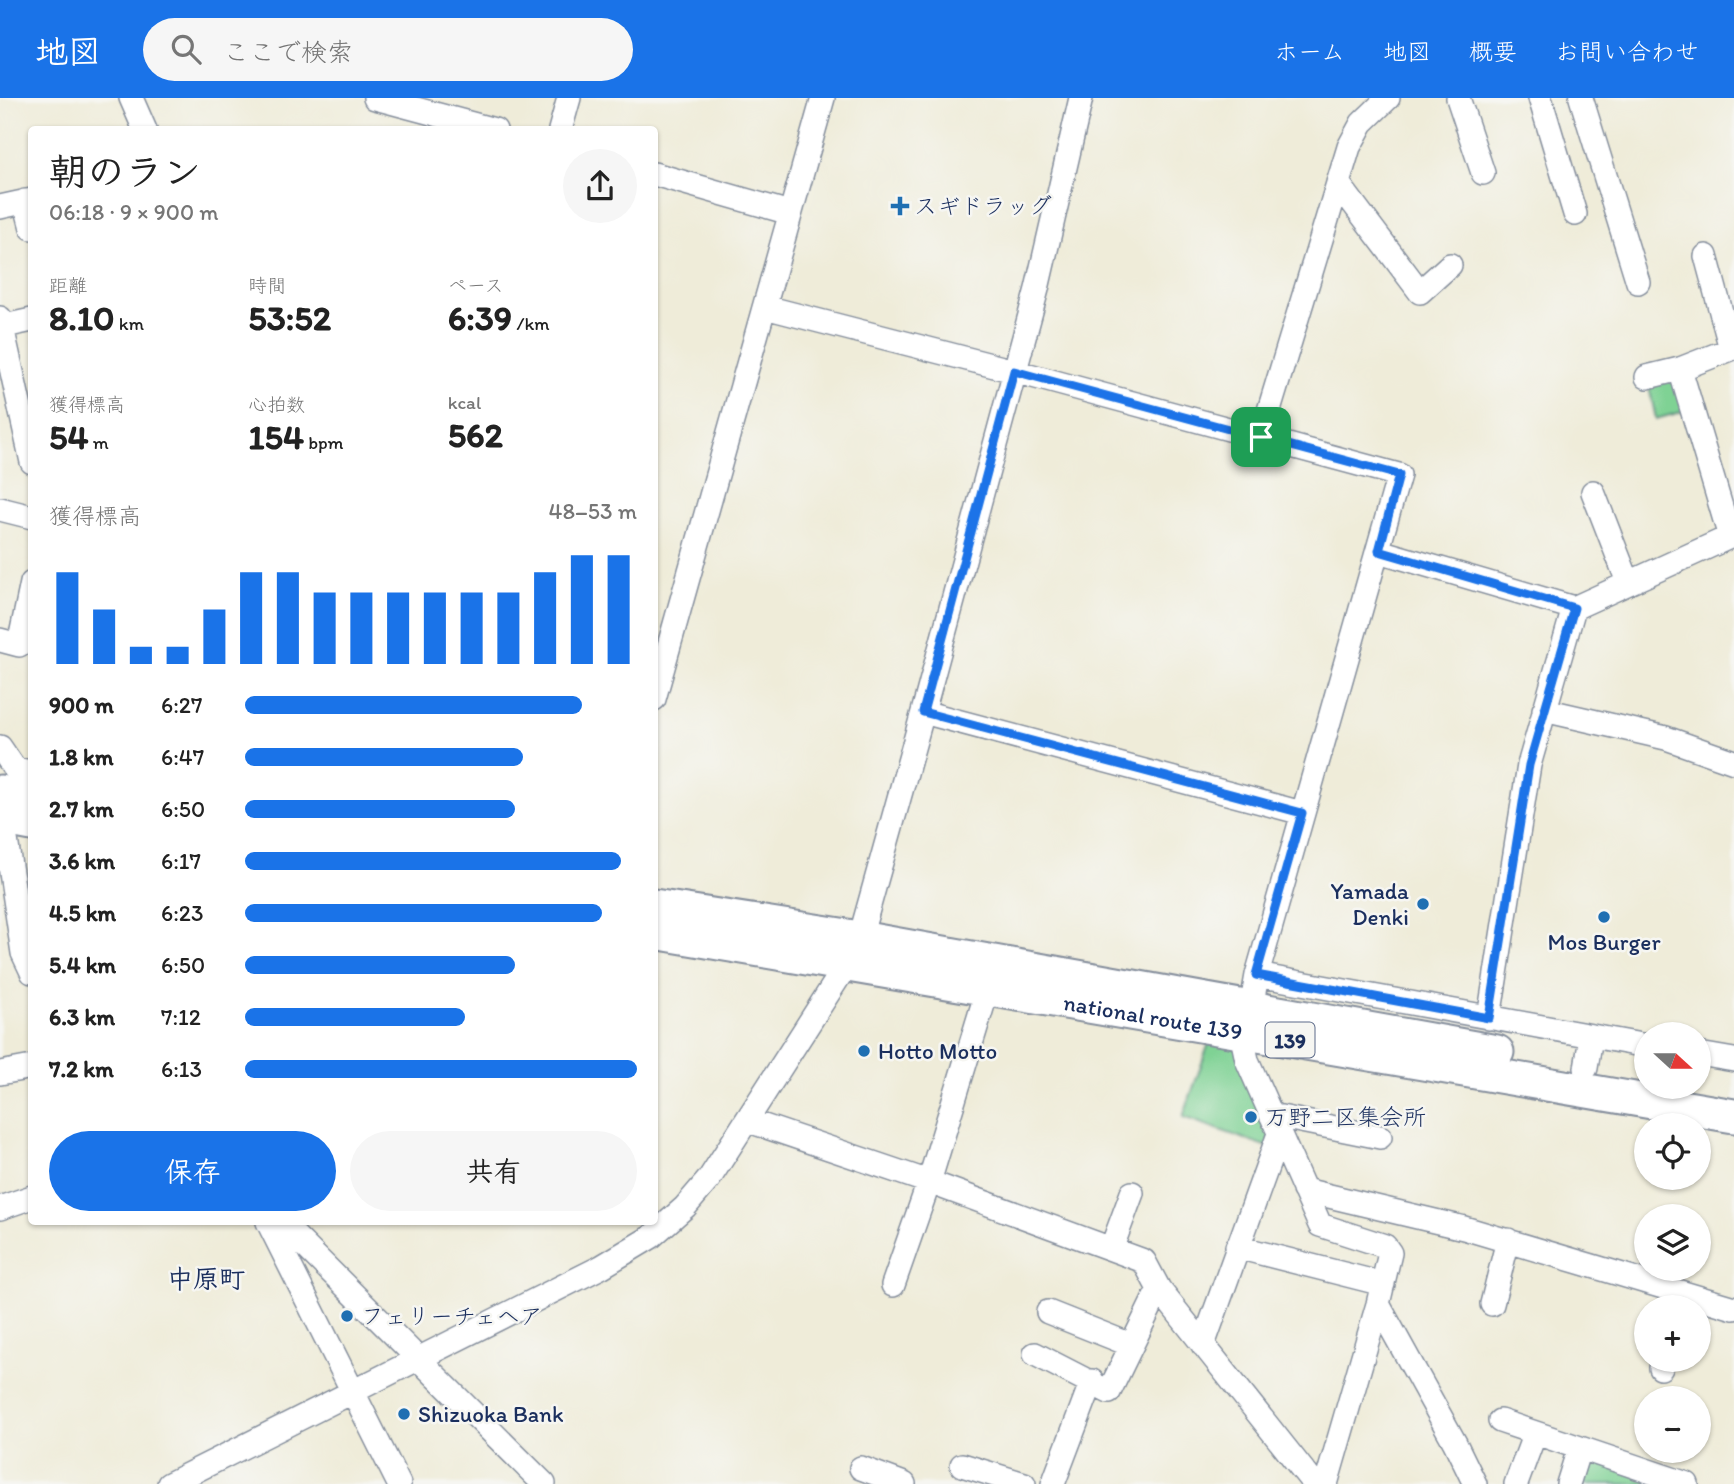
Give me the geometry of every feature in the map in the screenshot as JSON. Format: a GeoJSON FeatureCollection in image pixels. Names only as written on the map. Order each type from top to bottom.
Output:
{"type":"FeatureCollection","features":[{"type":"Feature","properties":{"kind":"highway"},"geometry":{"type":"LineString","coordinates":[[8,813],[28,800]]}},
{"type":"Feature","properties":{"kind":"highway","name":"national route 139"},"geometry":{"type":"LineString","coordinates":[[658,907],[853,951],[988,988],[1246,1020],[1418,1021],[1589,1052],[1634,1072]]}},
{"type":"Feature","properties":{"kind":"highway","name":"national route 139"},"geometry":{"type":"LineString","coordinates":[[658,932],[853,951],[1246,1020],[1734,1116]]}},
{"type":"Feature","properties":{"kind":"highway"},"geometry":{"type":"LineString","coordinates":[[1712,1090],[1734,1094]]}},
{"type":"Feature","properties":{"kind":"street"},"geometry":{"type":"LineString","coordinates":[[131,98],[143,126]]}},
{"type":"Feature","properties":{"kind":"street"},"geometry":{"type":"LineString","coordinates":[[375,98],[480,126]]}},
{"type":"Feature","properties":{"kind":"street"},"geometry":{"type":"LineString","coordinates":[[561,126],[569,98]]}},
{"type":"Feature","properties":{"kind":"street"},"geometry":{"type":"LineString","coordinates":[[658,685],[823,98]]}},
{"type":"Feature","properties":{"kind":"street"},"geometry":{"type":"LineString","coordinates":[[658,1223],[685,1207],[709,1180],[749,1121],[853,951],[923,712],[1037,289],[1081,98]]}},
{"type":"Feature","properties":{"kind":"street"},"geometry":{"type":"LineString","coordinates":[[1261,437],[1349,147],[1362,123],[1388,98]]}},
{"type":"Feature","properties":{"kind":"street"},"geometry":{"type":"LineString","coordinates":[[1458,98],[1483,173]]}},
{"type":"Feature","properties":{"kind":"street"},"geometry":{"type":"LineString","coordinates":[[1471,98],[1480,98]]}},
{"type":"Feature","properties":{"kind":"street"},"geometry":{"type":"LineString","coordinates":[[1540,98],[1575,214]]}},
{"type":"Feature","properties":{"kind":"street"},"geometry":{"type":"LineString","coordinates":[[1581,98],[1638,282]]}},
{"type":"Feature","properties":{"kind":"street"},"geometry":{"type":"LineString","coordinates":[[658,175],[790,213]]}},
{"type":"Feature","properties":{"kind":"street"},"geometry":{"type":"LineString","coordinates":[[1338,183],[1426,298],[1450,265]]}},
{"type":"Feature","properties":{"kind":"street"},"geometry":{"type":"LineString","coordinates":[[0,207],[28,200]]}},
{"type":"Feature","properties":{"kind":"street"},"geometry":{"type":"LineString","coordinates":[[1647,376],[1680,369],[1731,349],[1706,256]]}},
{"type":"Feature","properties":{"kind":"street"},"geometry":{"type":"LineString","coordinates":[[765,307],[1399,475],[1256,975],[1246,1020],[1247,1060],[1320,1225],[1385,1246],[1390,1253],[1326,1484]]}},
{"type":"Feature","properties":{"kind":"street"},"geometry":{"type":"LineString","coordinates":[[28,321],[1,324],[28,444]]}},
{"type":"Feature","properties":{"kind":"street"},"geometry":{"type":"LineString","coordinates":[[1379,551],[1574,608],[1732,536],[1680,369]]}},
{"type":"Feature","properties":{"kind":"street"},"geometry":{"type":"LineString","coordinates":[[1592,492],[1628,583]]}},
{"type":"Feature","properties":{"kind":"street"},"geometry":{"type":"LineString","coordinates":[[0,509],[28,516]]}},
{"type":"Feature","properties":{"kind":"street"},"geometry":{"type":"LineString","coordinates":[[0,640],[19,645],[28,602]]}},
{"type":"Feature","properties":{"kind":"street"},"geometry":{"type":"LineString","coordinates":[[1489,1018],[1529,765],[1574,608]]}},
{"type":"Feature","properties":{"kind":"street"},"geometry":{"type":"LineString","coordinates":[[1544,710],[1666,738],[1734,762]]}},
{"type":"Feature","properties":{"kind":"street"},"geometry":{"type":"LineString","coordinates":[[923,712],[1302,813]]}},
{"type":"Feature","properties":{"kind":"street"},"geometry":{"type":"LineString","coordinates":[[0,747],[15,769],[28,771]]}},
{"type":"Feature","properties":{"kind":"street"},"geometry":{"type":"LineString","coordinates":[[8,813],[23,953],[28,964]]}},
{"type":"Feature","properties":{"kind":"street"},"geometry":{"type":"LineString","coordinates":[[1256,975],[1418,1021],[1489,1018],[1589,1052],[1634,1047]]}},
{"type":"Feature","properties":{"kind":"street"},"geometry":{"type":"LineString","coordinates":[[893,1285],[929,1182],[988,988]]}},
{"type":"Feature","properties":{"kind":"street"},"geometry":{"type":"LineString","coordinates":[[1712,1056],[1734,1060]]}},
{"type":"Feature","properties":{"kind":"street"},"geometry":{"type":"LineString","coordinates":[[0,1073],[28,1068]]}},
{"type":"Feature","properties":{"kind":"street"},"geometry":{"type":"LineString","coordinates":[[749,1121],[929,1182],[1144,1261],[1158,1289],[1314,1484]]}},
{"type":"Feature","properties":{"kind":"street"},"geometry":{"type":"LineString","coordinates":[[1275,1125],[1380,1137]]}},
{"type":"Feature","properties":{"kind":"street"},"geometry":{"type":"LineString","coordinates":[[1203,1345],[1275,1125]]}},
{"type":"Feature","properties":{"kind":"street"},"geometry":{"type":"LineString","coordinates":[[1304,1190],[1508,1240],[1668,1295]]}},
{"type":"Feature","properties":{"kind":"street"},"geometry":{"type":"LineString","coordinates":[[1112,1248],[1132,1193]]}},
{"type":"Feature","properties":{"kind":"street"},"geometry":{"type":"LineString","coordinates":[[0,1208],[28,1198]]}},
{"type":"Feature","properties":{"kind":"street"},"geometry":{"type":"LineString","coordinates":[[270,1225],[354,1391],[394,1482]]}},
{"type":"Feature","properties":{"kind":"street"},"geometry":{"type":"LineString","coordinates":[[284,1225],[544,1484]]}},
{"type":"Feature","properties":{"kind":"street"},"geometry":{"type":"LineString","coordinates":[[169,1484],[601,1267],[647,1229]]}},
{"type":"Feature","properties":{"kind":"street"},"geometry":{"type":"LineString","coordinates":[[1492,1304],[1508,1240]]}},
{"type":"Feature","properties":{"kind":"street"},"geometry":{"type":"LineString","coordinates":[[1237,1247],[1380,1294],[1475,1484]]}},
{"type":"Feature","properties":{"kind":"street"},"geometry":{"type":"LineString","coordinates":[[1035,1354],[1109,1392],[1158,1289]]}},
{"type":"Feature","properties":{"kind":"street"},"geometry":{"type":"LineString","coordinates":[[1711,1304],[1734,1308]]}},
{"type":"Feature","properties":{"kind":"street"},"geometry":{"type":"LineString","coordinates":[[1048,1312],[1131,1345]]}},
{"type":"Feature","properties":{"kind":"street"},"geometry":{"type":"LineString","coordinates":[[1053,1484],[1092,1381]]}},
{"type":"Feature","properties":{"kind":"street"},"geometry":{"type":"LineString","coordinates":[[1500,1421],[1687,1484]]}},
{"type":"Feature","properties":{"kind":"street"},"geometry":{"type":"LineString","coordinates":[[1516,1484],[1535,1433]]}},
{"type":"Feature","properties":{"kind":"street"},"geometry":{"type":"LineString","coordinates":[[1568,1484],[1579,1449]]}},
{"type":"Feature","properties":{"kind":"street"},"geometry":{"type":"LineString","coordinates":[[962,1465],[1024,1484]]}},
{"type":"Feature","properties":{"kind":"street"},"geometry":{"type":"LineString","coordinates":[[861,1468],[904,1484]]}},
{"type":"Feature","properties":{"kind":"green space"},"geometry":{"type":"Polygon","coordinates":[[[1680,369],[1692,409],[1656,419],[1647,377],[1680,369]]]}},
{"type":"Feature","properties":{"kind":"green space"},"geometry":{"type":"Polygon","coordinates":[[[1209,1043],[1245,1049],[1273,1149],[1183,1117],[1209,1043]]]}},
{"type":"Feature","properties":{"kind":"green space"},"geometry":{"type":"Polygon","coordinates":[[[1584,1452],[1673,1484],[1574,1484],[1584,1452]]]}},
{"type":"Feature","properties":{"kind":"place","name":"スギドラッグ"},"geometry":{"type":"Point","coordinates":[900,206]}},
{"type":"Feature","properties":{"kind":"place","name":"Yamada Denki"},"geometry":{"type":"Point","coordinates":[1423,904]}},
{"type":"Feature","properties":{"kind":"place","name":"Mos Burger"},"geometry":{"type":"Point","coordinates":[1604,917]}},
{"type":"Feature","properties":{"kind":"place","name":"Hotto Motto"},"geometry":{"type":"Point","coordinates":[864,1051]}},
{"type":"Feature","properties":{"kind":"place","name":"万野二区集会所"},"geometry":{"type":"Point","coordinates":[1251,1117]}},
{"type":"Feature","properties":{"kind":"place","name":"フェリーチェヘア"},"geometry":{"type":"Point","coordinates":[347,1316]}},
{"type":"Feature","properties":{"kind":"place","name":"Shizuoka Bank"},"geometry":{"type":"Point","coordinates":[404,1414]}},
{"type":"Feature","properties":{"kind":"district","name":"中原町"},"geometry":{"type":"Point","coordinates":[206,1279]}},
{"type":"Feature","properties":{"kind":"route"},"geometry":{"type":"LineString","coordinates":[[1014,371],[1261,437],[1399,475],[1379,551],[1574,608],[1529,765],[1489,1018],[1256,975],[1302,813],[923,712],[1014,371]]}}]}
